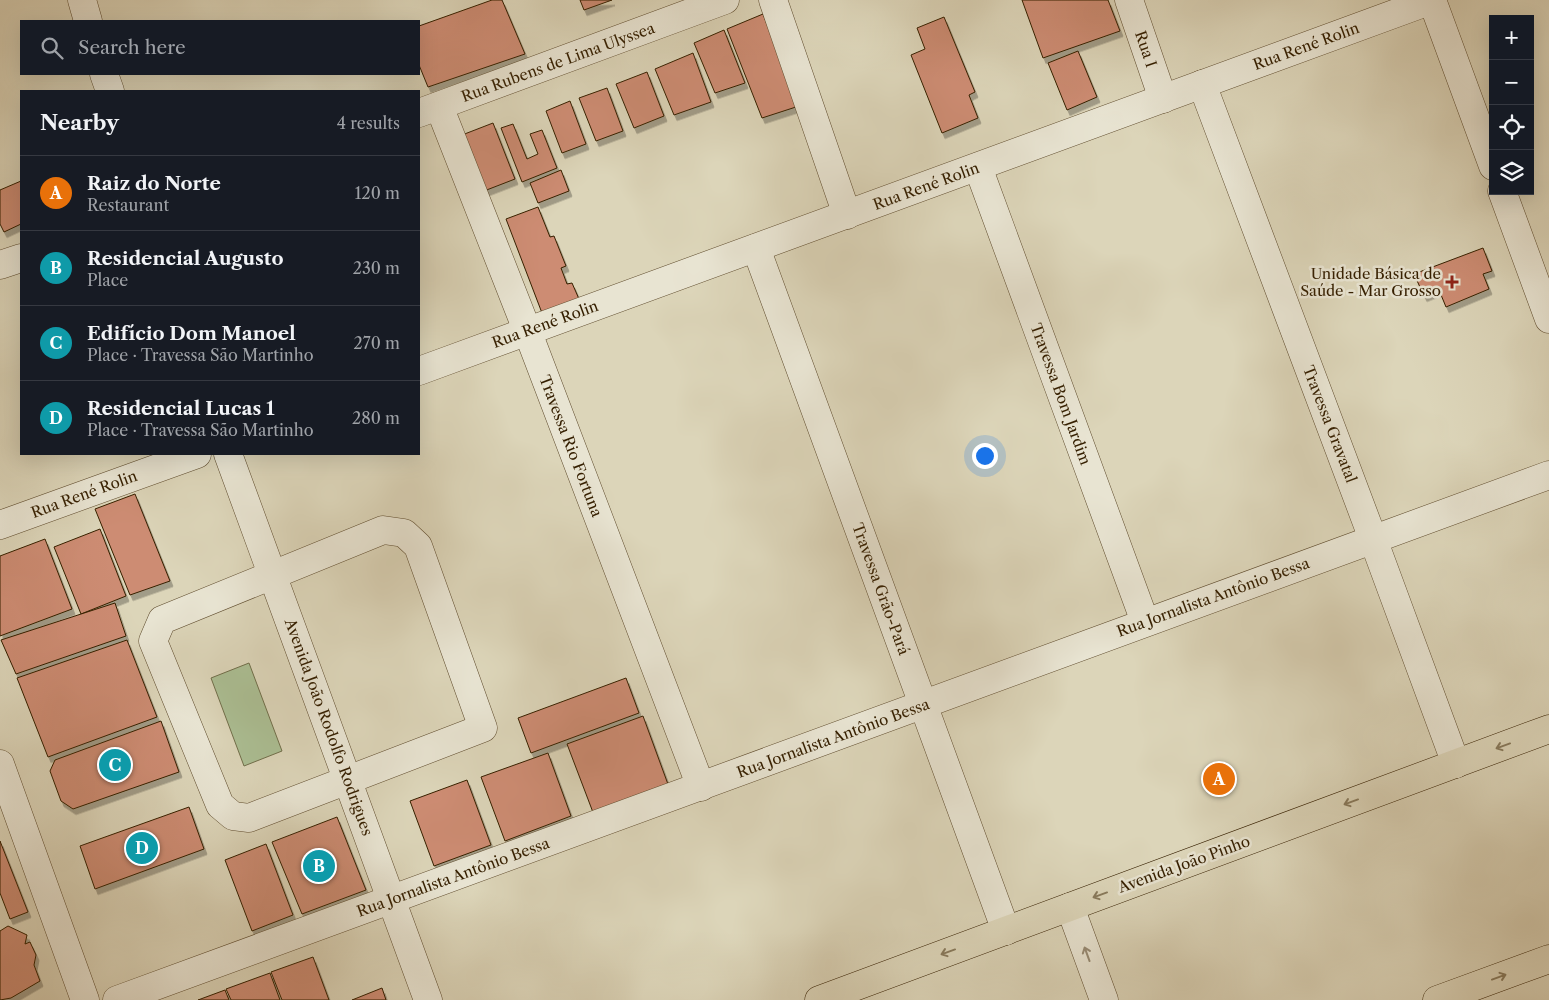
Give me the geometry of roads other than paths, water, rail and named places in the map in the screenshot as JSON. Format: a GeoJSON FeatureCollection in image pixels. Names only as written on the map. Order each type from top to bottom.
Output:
{"type":"FeatureCollection","features":[{"type":"Feature","properties":{"kind":"main road","name":"Avenida João Pinho"},"geometry":{"type":"LineString","coordinates":[[819,1000],[1549,729]]}},
{"type":"Feature","properties":{"kind":"main road"},"geometry":{"type":"LineString","coordinates":[[1437,1000],[1549,959]]}},
{"type":"Feature","properties":{"kind":"street"},"geometry":{"type":"LineString","coordinates":[[82,0],[88,20]]}},
{"type":"Feature","properties":{"kind":"street","name":"Rua Rubens de Lima Ulyssea"},"geometry":{"type":"LineString","coordinates":[[429,110],[695,5],[725,0]]}},
{"type":"Feature","properties":{"kind":"street"},"geometry":{"type":"LineString","coordinates":[[773,0],[847,214]]}},
{"type":"Feature","properties":{"kind":"street","name":"Rua I"},"geometry":{"type":"LineString","coordinates":[[1129,0],[1163,99]]}},
{"type":"Feature","properties":{"kind":"street"},"geometry":{"type":"LineString","coordinates":[[1432,0],[1489,155]]}},
{"type":"Feature","properties":{"kind":"street","name":"Rua René Rolin"},"geometry":{"type":"LineString","coordinates":[[420,371],[1432,0]]}},
{"type":"Feature","properties":{"kind":"street"},"geometry":{"type":"LineString","coordinates":[[104,75],[110,90]]}},
{"type":"Feature","properties":{"kind":"street","name":"Travessa Gravatal"},"geometry":{"type":"LineString","coordinates":[[1202,84],[1456,764]]}},
{"type":"Feature","properties":{"kind":"street","name":"Travessa Rio Fortuna"},"geometry":{"type":"LineString","coordinates":[[429,110],[527,330],[700,787]]}},
{"type":"Feature","properties":{"kind":"street","name":"Travessa Bom Jardim"},"geometry":{"type":"LineString","coordinates":[[978,167],[1144,622]]}},
{"type":"Feature","properties":{"kind":"street"},"geometry":{"type":"LineString","coordinates":[[1503,195],[1549,319]]}},
{"type":"Feature","properties":{"kind":"street","name":"Travessa Grão-Pará"},"geometry":{"type":"LineString","coordinates":[[756,248],[1006,931]]}},
{"type":"Feature","properties":{"kind":"street"},"geometry":{"type":"LineString","coordinates":[[0,265],[20,258]]}},
{"type":"Feature","properties":{"kind":"street","name":"Rua René Rolin"},"geometry":{"type":"LineString","coordinates":[[0,525],[194,455]]}},
{"type":"Feature","properties":{"kind":"street","name":"Avenida João Rodolfo Rodrigues"},"geometry":{"type":"LineString","coordinates":[[228,455],[428,1000]]}},
{"type":"Feature","properties":{"kind":"street","name":"Rua Jornalista Antônio Bessa"},"geometry":{"type":"LineString","coordinates":[[117,1000],[1549,475]]}},
{"type":"Feature","properties":{"kind":"street"},"geometry":{"type":"LineString","coordinates":[[383,530],[404,532],[418,546],[483,728],[249,818],[233,816],[220,805],[153,641],[162,620],[273,576],[383,530]]}},
{"type":"Feature","properties":{"kind":"street"},"geometry":{"type":"LineString","coordinates":[[0,764],[85,1000]]}},
{"type":"Feature","properties":{"kind":"street"},"geometry":{"type":"LineString","coordinates":[[1070,907],[1104,1000]]}},
{"type":"Feature","properties":{"kind":"place","name":"Unidade Básica de Saúde - Mar Grosso"},"geometry":{"type":"Point","coordinates":[1452,282]}},
{"type":"Feature","properties":{"kind":"place","name":"Edifício Dom Manoel"},"geometry":{"type":"Point","coordinates":[115,765]}},
{"type":"Feature","properties":{"kind":"place","name":"Raiz do Norte"},"geometry":{"type":"Point","coordinates":[1219,779]}},
{"type":"Feature","properties":{"kind":"place","name":"Residencial Lucas 1"},"geometry":{"type":"Point","coordinates":[142,848]}},
{"type":"Feature","properties":{"kind":"place","name":"Residencial Augusto"},"geometry":{"type":"Point","coordinates":[319,866]}}]}
